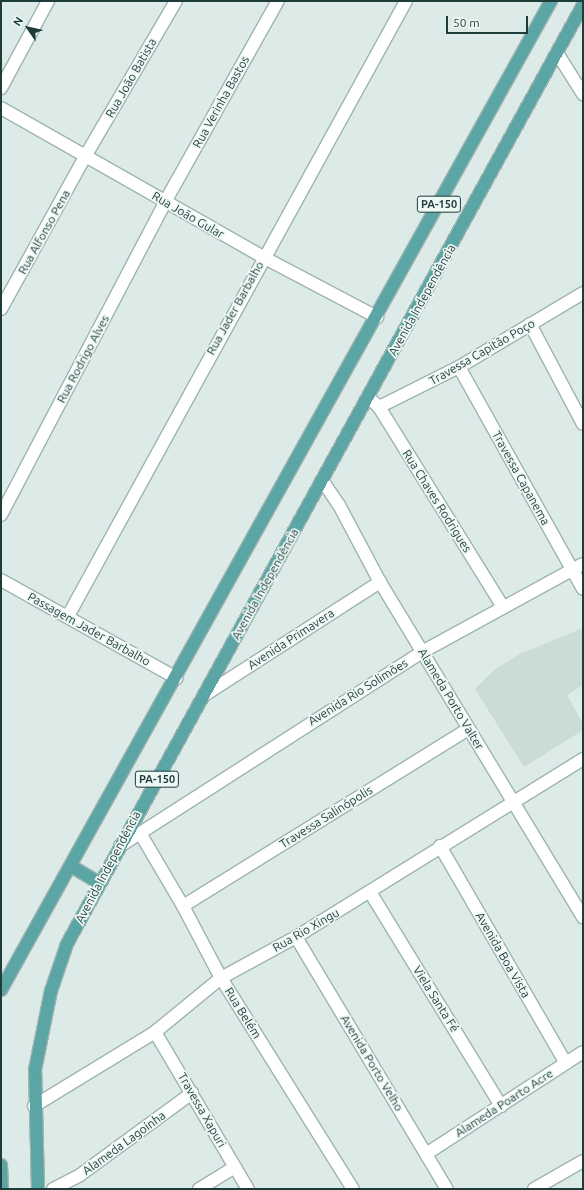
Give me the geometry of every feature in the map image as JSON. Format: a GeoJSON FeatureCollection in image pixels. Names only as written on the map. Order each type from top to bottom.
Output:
{"type":"FeatureCollection","features":[{"type":"Feature","properties":{"kind":"main road","name":"PA-150"},"geometry":{"type":"LineString","coordinates":[[1,990],[30,934],[71,866],[176,678],[324,406],[377,317],[551,1]]}},
{"type":"Feature","properties":{"kind":"main road","name":"Avenida Independência"},"geometry":{"type":"LineString","coordinates":[[38,1189],[34,1106],[35,1070],[51,991],[67,944],[119,846],[369,398],[583,5]]}},
{"type":"Feature","properties":{"kind":"main road"},"geometry":{"type":"LineString","coordinates":[[71,866],[99,883]]}},
{"type":"Feature","properties":{"kind":"main road"},"geometry":{"type":"LineString","coordinates":[[1,1165],[2,1189]]}},
{"type":"Feature","properties":{"kind":"street"},"geometry":{"type":"LineString","coordinates":[[1,88],[48,1]]}},
{"type":"Feature","properties":{"kind":"street","name":"Rua João Batista"},"geometry":{"type":"LineString","coordinates":[[86,155],[176,1]]}},
{"type":"Feature","properties":{"kind":"street","name":"Rua Verinha Bastos"},"geometry":{"type":"LineString","coordinates":[[165,202],[278,1]]}},
{"type":"Feature","properties":{"kind":"street","name":"Rua Jader Barbalho"},"geometry":{"type":"LineString","coordinates":[[68,616],[263,257],[406,1]]}},
{"type":"Feature","properties":{"kind":"street"},"geometry":{"type":"LineString","coordinates":[[557,53],[583,94]]}},
{"type":"Feature","properties":{"kind":"street","name":"Rua João Gular"},"geometry":{"type":"LineString","coordinates":[[2,110],[86,155],[165,202],[263,257],[377,317]]}},
{"type":"Feature","properties":{"kind":"street","name":"Rua Alfonso Pena"},"geometry":{"type":"LineString","coordinates":[[1,309],[86,155]]}},
{"type":"Feature","properties":{"kind":"street","name":"Rua Rodrigo Alves"},"geometry":{"type":"LineString","coordinates":[[1,515],[165,202]]}},
{"type":"Feature","properties":{"kind":"street","name":"Travessa Capitão Poço"},"geometry":{"type":"LineString","coordinates":[[379,407],[459,367],[583,293]]}},
{"type":"Feature","properties":{"kind":"street"},"geometry":{"type":"LineString","coordinates":[[530,324],[583,424]]}},
{"type":"Feature","properties":{"kind":"street","name":"Travessa Capanema"},"geometry":{"type":"LineString","coordinates":[[459,367],[583,589]]}},
{"type":"Feature","properties":{"kind":"street","name":"Rua Chaves Rodrigues"},"geometry":{"type":"LineString","coordinates":[[369,398],[379,407],[503,607]]}},
{"type":"Feature","properties":{"kind":"street","name":"Alameda Porto Valter"},"geometry":{"type":"LineString","coordinates":[[322,480],[339,505],[380,582],[583,917]]}},
{"type":"Feature","properties":{"kind":"street","name":"Avenida Rio Solimões"},"geometry":{"type":"LineString","coordinates":[[140,833],[160,818],[422,652],[583,564]]}},
{"type":"Feature","properties":{"kind":"street","name":"Passagem Jader Barbalho"},"geometry":{"type":"LineString","coordinates":[[1,580],[68,616],[176,678]]}},
{"type":"Feature","properties":{"kind":"street","name":"Avenida Primavera"},"geometry":{"type":"LineString","coordinates":[[203,696],[380,582]]}},
{"type":"Feature","properties":{"kind":"street","name":"Travessa Salinópolis"},"geometry":{"type":"LineString","coordinates":[[184,906],[469,729]]}},
{"type":"Feature","properties":{"kind":"street","name":"Rua Rio Xingu"},"geometry":{"type":"LineString","coordinates":[[34,1106],[155,1032],[221,978],[296,937],[370,892],[440,846],[514,803],[583,759]]}},
{"type":"Feature","properties":{"kind":"street"},"geometry":{"type":"LineString","coordinates":[[119,846],[140,833]]}},
{"type":"Feature","properties":{"kind":"street","name":"Rua Belém"},"geometry":{"type":"LineString","coordinates":[[140,833],[184,906],[221,978],[353,1189]]}},
{"type":"Feature","properties":{"kind":"street","name":"Avenida Boa Vista"},"geometry":{"type":"LineString","coordinates":[[440,846],[566,1063]]}},
{"type":"Feature","properties":{"kind":"street","name":"Viela Santa Fé"},"geometry":{"type":"LineString","coordinates":[[370,892],[501,1106]]}},
{"type":"Feature","properties":{"kind":"street","name":"Avenida Porto Velho"},"geometry":{"type":"LineString","coordinates":[[296,937],[447,1189]]}},
{"type":"Feature","properties":{"kind":"street","name":"Travessa Xapuri"},"geometry":{"type":"LineString","coordinates":[[155,1032],[248,1189]]}},
{"type":"Feature","properties":{"kind":"street","name":"Alameda Poarto Acre"},"geometry":{"type":"LineString","coordinates":[[426,1154],[583,1052]]}},
{"type":"Feature","properties":{"kind":"street","name":"Alameda Lagoinha"},"geometry":{"type":"LineString","coordinates":[[53,1189],[80,1175],[192,1093]]}},
{"type":"Feature","properties":{"kind":"street"},"geometry":{"type":"LineString","coordinates":[[534,1189],[583,1161]]}},
{"type":"Feature","properties":{"kind":"street"},"geometry":{"type":"LineString","coordinates":[[199,1189],[235,1168]]}},
{"type":"Feature","properties":{"kind":"shaded area"},"geometry":{"type":"Polygon","coordinates":[[[583,628],[583,685],[567,695],[583,724],[583,730],[524,767],[475,689],[494,670],[520,654],[583,628]]]}}]}
